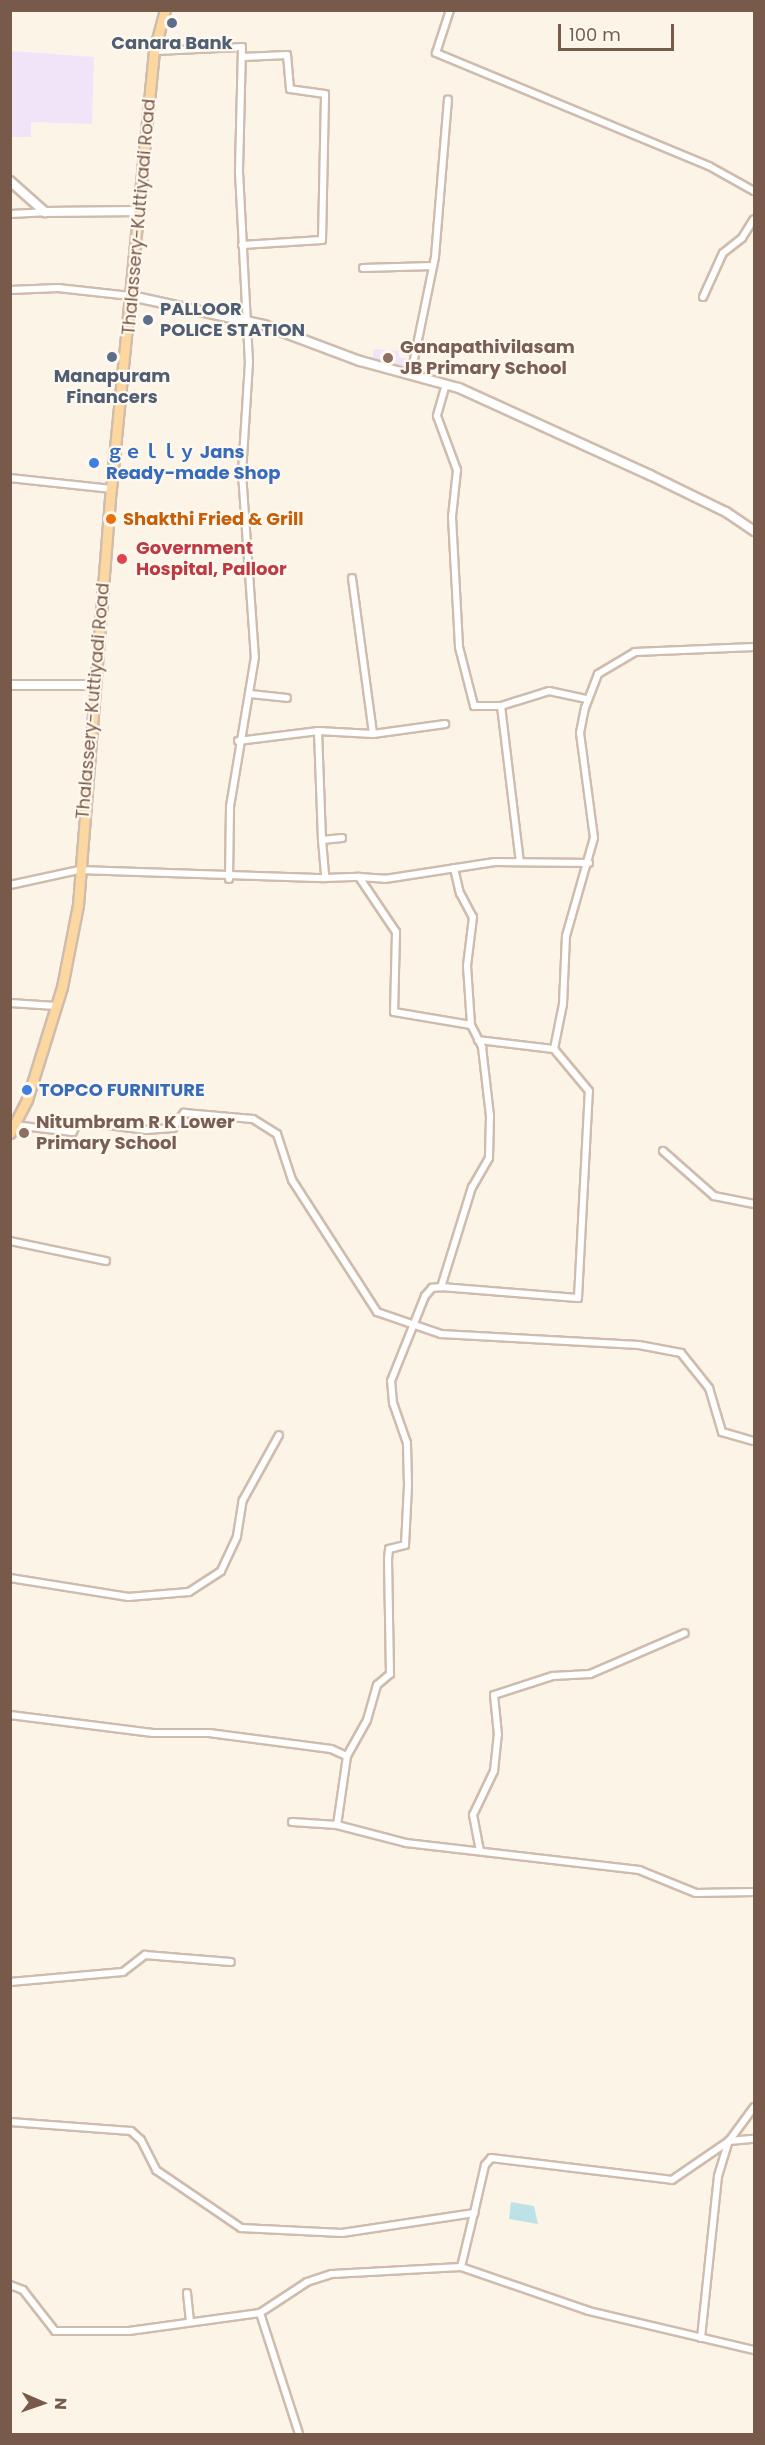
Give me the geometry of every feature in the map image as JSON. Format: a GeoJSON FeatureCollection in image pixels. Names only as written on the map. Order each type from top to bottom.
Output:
{"type":"FeatureCollection","features":[{"type":"Feature","properties":{"kind":"main road","name":"Thalassery-Kuttiyadi Road"},"geometry":{"type":"LineString","coordinates":[[12,1129],[27,1100],[56,1006],[72,944],[111,489],[154,51],[165,10]]}},
{"type":"Feature","properties":{"kind":"main road"},"geometry":{"type":"LineString","coordinates":[[10,181],[45,212],[139,211]]}},
{"type":"Feature","properties":{"kind":"main road"},"geometry":{"type":"LineString","coordinates":[[131,296],[249,322],[360,362],[446,384],[650,474],[754,531]]}},
{"type":"Feature","properties":{"kind":"main road"},"geometry":{"type":"LineString","coordinates":[[10,685],[96,685]]}},
{"type":"Feature","properties":{"kind":"street"},"geometry":{"type":"LineString","coordinates":[[450,10],[436,53],[699,161],[754,191]]}},
{"type":"Feature","properties":{"kind":"street"},"geometry":{"type":"LineString","coordinates":[[154,51],[220,45],[242,47],[243,57],[242,245],[249,322],[242,473],[255,635],[250,694],[238,741],[229,879]]}},
{"type":"Feature","properties":{"kind":"street"},"geometry":{"type":"LineString","coordinates":[[242,245],[322,240],[325,94],[290,89],[287,55],[243,57]]}},
{"type":"Feature","properties":{"kind":"street"},"geometry":{"type":"LineString","coordinates":[[411,374],[433,266],[448,100]]}},
{"type":"Feature","properties":{"kind":"street"},"geometry":{"type":"LineString","coordinates":[[10,214],[45,212]]}},
{"type":"Feature","properties":{"kind":"street"},"geometry":{"type":"LineString","coordinates":[[703,297],[723,254],[742,238],[754,219]]}},
{"type":"Feature","properties":{"kind":"street"},"geometry":{"type":"LineString","coordinates":[[363,268],[433,266]]}},
{"type":"Feature","properties":{"kind":"street"},"geometry":{"type":"LineString","coordinates":[[10,290],[58,288],[131,296]]}},
{"type":"Feature","properties":{"kind":"street"},"geometry":{"type":"LineString","coordinates":[[446,384],[437,416],[457,470],[453,578],[463,669],[474,706],[501,706],[549,692],[588,699]]}},
{"type":"Feature","properties":{"kind":"street"},"geometry":{"type":"LineString","coordinates":[[10,478],[111,489]]}},
{"type":"Feature","properties":{"kind":"street"},"geometry":{"type":"LineString","coordinates":[[352,579],[373,734]]}},
{"type":"Feature","properties":{"kind":"street"},"geometry":{"type":"LineString","coordinates":[[554,1049],[563,1004],[566,936],[589,863],[594,819],[580,733],[588,699],[607,665],[635,652],[754,647]]}},
{"type":"Feature","properties":{"kind":"street"},"geometry":{"type":"LineString","coordinates":[[250,694],[288,698]]}},
{"type":"Feature","properties":{"kind":"street"},"geometry":{"type":"LineString","coordinates":[[501,706],[520,862]]}},
{"type":"Feature","properties":{"kind":"street"},"geometry":{"type":"LineString","coordinates":[[238,741],[318,731],[373,734],[445,724]]}},
{"type":"Feature","properties":{"kind":"street"},"geometry":{"type":"LineString","coordinates":[[318,731],[325,878]]}},
{"type":"Feature","properties":{"kind":"street"},"geometry":{"type":"LineString","coordinates":[[322,840],[342,838]]}},
{"type":"Feature","properties":{"kind":"street"},"geometry":{"type":"LineString","coordinates":[[10,885],[79,870],[229,879],[359,877],[385,879],[454,868],[520,862],[589,863]]}},
{"type":"Feature","properties":{"kind":"street"},"geometry":{"type":"LineString","coordinates":[[441,1287],[472,1186],[489,1158],[490,1116],[478,1040],[471,1024],[467,966],[473,917],[460,893],[454,868]]}},
{"type":"Feature","properties":{"kind":"street"},"geometry":{"type":"LineString","coordinates":[[359,877],[396,932],[394,1012],[471,1024]]}},
{"type":"Feature","properties":{"kind":"street"},"geometry":{"type":"LineString","coordinates":[[10,1003],[56,1006]]}},
{"type":"Feature","properties":{"kind":"street"},"geometry":{"type":"LineString","coordinates":[[337,1825],[347,1756],[367,1720],[377,1685],[390,1674],[388,1559],[389,1550],[405,1545],[408,1485],[407,1443],[393,1404],[391,1381],[416,1327],[428,1291],[441,1287],[578,1298],[589,1091],[554,1049],[478,1040]]}},
{"type":"Feature","properties":{"kind":"street"},"geometry":{"type":"LineString","coordinates":[[12,1129],[72,1132],[78,1121],[146,1130],[173,1128],[184,1113],[253,1119],[277,1134],[292,1180],[364,1296],[377,1312],[416,1327],[476,1339],[639,1345],[681,1353],[709,1388],[722,1432],[754,1441]]}},
{"type":"Feature","properties":{"kind":"street"},"geometry":{"type":"LineString","coordinates":[[663,1151],[714,1196],[754,1204]]}},
{"type":"Feature","properties":{"kind":"street"},"geometry":{"type":"LineString","coordinates":[[10,1241],[106,1261]]}},
{"type":"Feature","properties":{"kind":"street"},"geometry":{"type":"LineString","coordinates":[[10,1578],[128,1597],[189,1592],[221,1572],[237,1536],[243,1500],[279,1435]]}},
{"type":"Feature","properties":{"kind":"street"},"geometry":{"type":"LineString","coordinates":[[480,1851],[473,1815],[494,1772],[498,1735],[494,1695],[500,1690],[553,1676],[590,1674],[686,1633]]}},
{"type":"Feature","properties":{"kind":"street"},"geometry":{"type":"LineString","coordinates":[[10,1716],[153,1733],[209,1732],[331,1749],[347,1756]]}},
{"type":"Feature","properties":{"kind":"street"},"geometry":{"type":"LineString","coordinates":[[292,1822],[337,1825],[406,1843],[649,1872],[696,1893],[754,1892]]}},
{"type":"Feature","properties":{"kind":"street"},"geometry":{"type":"LineString","coordinates":[[10,1982],[123,1971],[145,1955],[231,1962]]}},
{"type":"Feature","properties":{"kind":"street"},"geometry":{"type":"LineString","coordinates":[[461,2267],[485,2164],[490,2158],[672,2180],[729,2140],[754,2107]]}},
{"type":"Feature","properties":{"kind":"street"},"geometry":{"type":"LineString","coordinates":[[10,2122],[131,2131],[141,2140],[156,2170],[241,2228],[342,2233],[474,2213]]}},
{"type":"Feature","properties":{"kind":"street"},"geometry":{"type":"LineString","coordinates":[[729,2140],[754,2139]]}},
{"type":"Feature","properties":{"kind":"street"},"geometry":{"type":"LineString","coordinates":[[701,2338],[718,2176],[729,2140]]}},
{"type":"Feature","properties":{"kind":"street"},"geometry":{"type":"LineString","coordinates":[[10,2285],[23,2290],[56,2331],[129,2331],[260,2313],[307,2282],[332,2274],[461,2267],[589,2311],[754,2350]]}},
{"type":"Feature","properties":{"kind":"street"},"geometry":{"type":"LineString","coordinates":[[187,2293],[190,2321]]}},
{"type":"Feature","properties":{"kind":"street"},"geometry":{"type":"LineString","coordinates":[[260,2313],[299,2434]]}},
{"type":"Feature","properties":{"kind":"shaded area"},"geometry":{"type":"Polygon","coordinates":[[[11,51],[94,57],[92,124],[31,122],[31,137],[11,137],[11,51]]]}},
{"type":"Feature","properties":{"kind":"shaded area","name":"Ganapathivilasam JB Primary School"},"geometry":{"type":"Polygon","coordinates":[[[373,349],[399,351],[399,357],[406,358],[405,367],[373,363],[373,349]]]}},
{"type":"Feature","properties":{"kind":"water"},"geometry":{"type":"Polygon","coordinates":[[[511,2202],[534,2206],[538,2224],[509,2219],[511,2202]]]}},
{"type":"Feature","properties":{"kind":"place","name":"Canara Bank"},"geometry":{"type":"Point","coordinates":[172,23]}},
{"type":"Feature","properties":{"kind":"place","name":"PALLOOR POLICE STATION"},"geometry":{"type":"Point","coordinates":[148,320]}},
{"type":"Feature","properties":{"kind":"place","name":"Manapuram Financers"},"geometry":{"type":"Point","coordinates":[112,357]}},
{"type":"Feature","properties":{"kind":"place","name":"Ganapathivilasam JB Primary School"},"geometry":{"type":"Point","coordinates":[388,358]}},
{"type":"Feature","properties":{"kind":"place","name":"ｇｅｌｌｙ Jans Ready-made Shop"},"geometry":{"type":"Point","coordinates":[94,463]}},
{"type":"Feature","properties":{"kind":"place","name":"Shakthi Fried & Grill"},"geometry":{"type":"Point","coordinates":[111,519]}},
{"type":"Feature","properties":{"kind":"place","name":"Government Hospital, Palloor"},"geometry":{"type":"Point","coordinates":[122,559]}},
{"type":"Feature","properties":{"kind":"place","name":"TOPCO FURNITURE"},"geometry":{"type":"Point","coordinates":[27,1090]}},
{"type":"Feature","properties":{"kind":"place","name":"Nitumbram R K Lower Primary School"},"geometry":{"type":"Point","coordinates":[24,1133]}}]}
